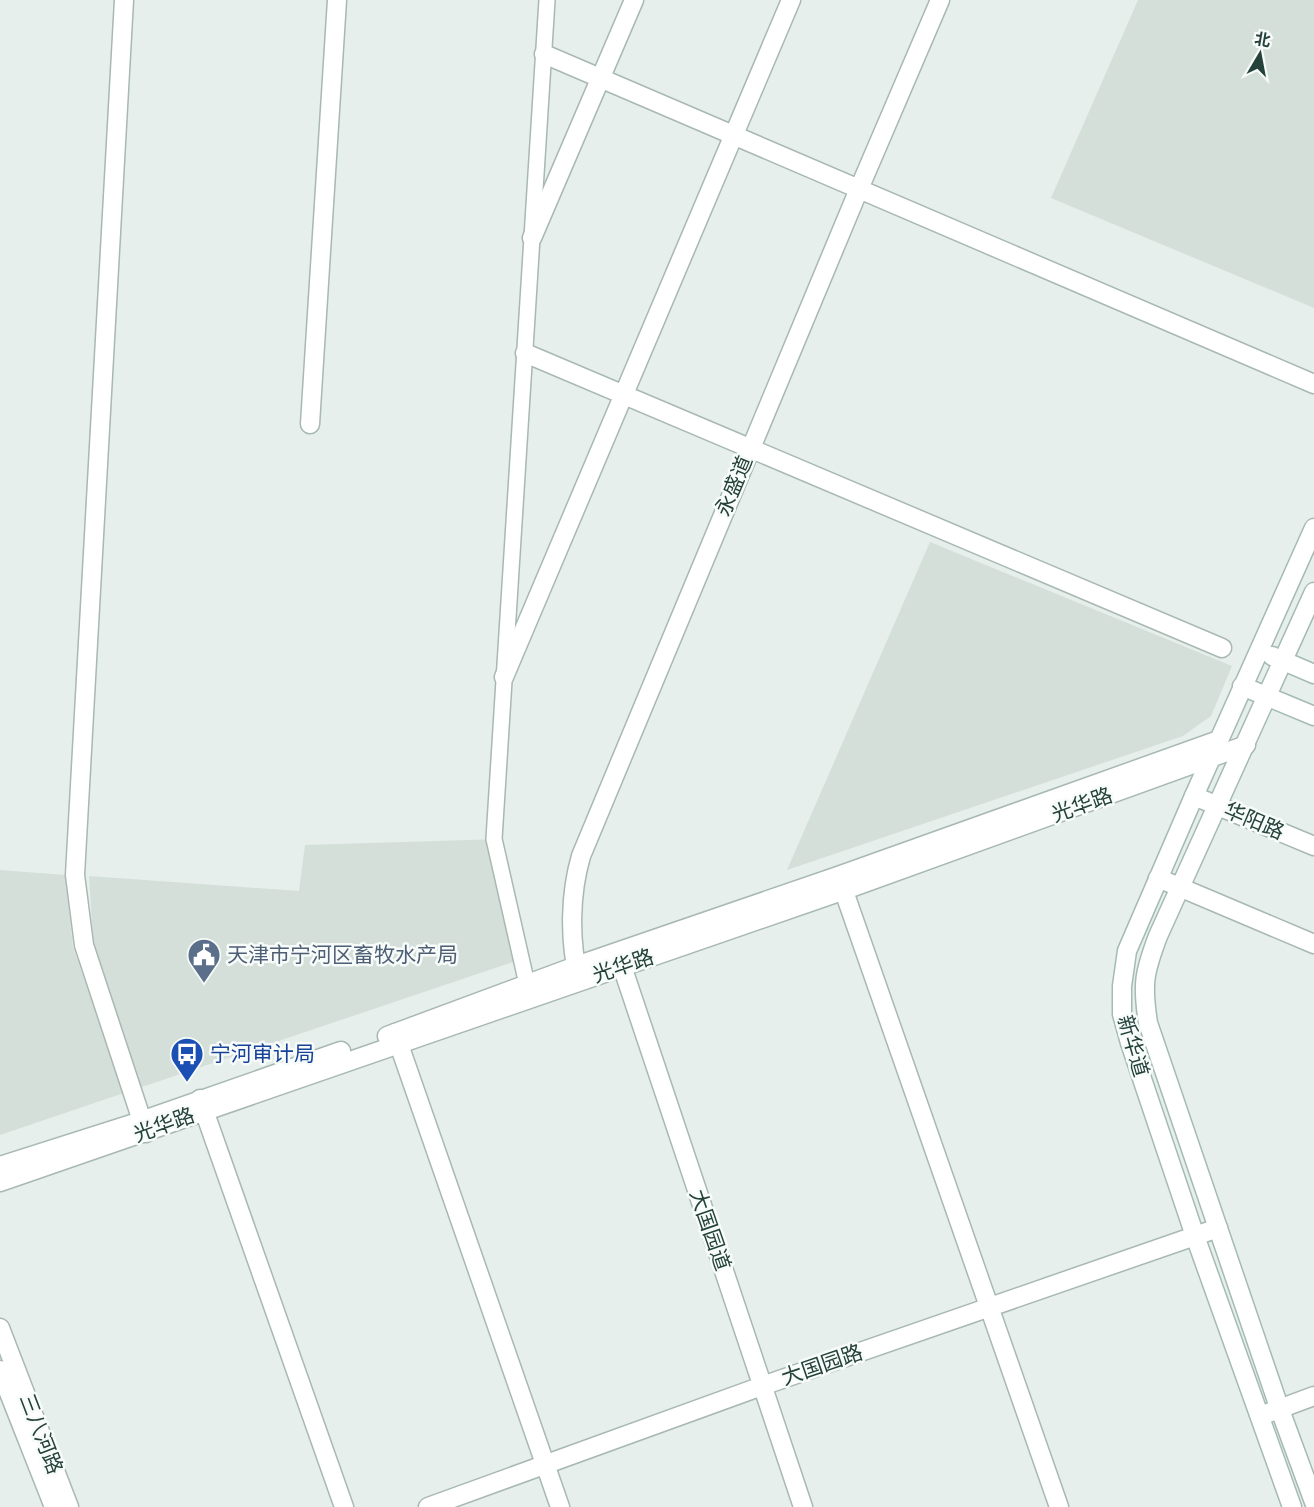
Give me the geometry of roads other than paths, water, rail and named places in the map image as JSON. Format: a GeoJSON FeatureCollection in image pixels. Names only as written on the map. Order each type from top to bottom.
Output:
{"type":"FeatureCollection","features":[{"type":"Feature","properties":{"kind":"street"},"geometry":{"type":"LineString","coordinates":[[123,0],[75,875],[84,945],[143,1127]]}},
{"type":"Feature","properties":{"kind":"street"},"geometry":{"type":"LineString","coordinates":[[310,424],[338,0]]}},
{"type":"Feature","properties":{"kind":"street"},"geometry":{"type":"LineString","coordinates":[[532,238],[634,0]]}},
{"type":"Feature","properties":{"kind":"street"},"geometry":{"type":"LineString","coordinates":[[504,677],[791,0]]}},
{"type":"Feature","properties":{"kind":"street","name":"永盛道"},"geometry":{"type":"LineString","coordinates":[[578,974],[573,889],[581,855],[940,0]]}},
{"type":"Feature","properties":{"kind":"street"},"geometry":{"type":"LineString","coordinates":[[544,54],[1314,384]]}},
{"type":"Feature","properties":{"kind":"street"},"geometry":{"type":"LineString","coordinates":[[525,353],[1222,648]]}},
{"type":"Feature","properties":{"kind":"street","name":"新华道"},"geometry":{"type":"LineString","coordinates":[[1292,1507],[1130,1043],[1122,1014],[1122,986],[1127,951],[1314,528]]}},
{"type":"Feature","properties":{"kind":"street","name":"新华道"},"geometry":{"type":"LineString","coordinates":[[1314,592],[1180,887],[1146,968],[1144,995],[1148,1023],[1279,1407],[1314,1502]]}},
{"type":"Feature","properties":{"kind":"street"},"geometry":{"type":"LineString","coordinates":[[1259,651],[1314,674]]}},
{"type":"Feature","properties":{"kind":"street"},"geometry":{"type":"LineString","coordinates":[[1242,687],[1314,716]]}},
{"type":"Feature","properties":{"kind":"street","name":"光华路"},"geometry":{"type":"LineString","coordinates":[[840,883],[1219,740]]}},
{"type":"Feature","properties":{"kind":"street","name":"光华路"},"geometry":{"type":"LineString","coordinates":[[0,1182],[202,1105],[397,1039],[619,959],[1246,746]]}},
{"type":"Feature","properties":{"kind":"street","name":"华阳路"},"geometry":{"type":"LineString","coordinates":[[1194,796],[1314,846]]}},
{"type":"Feature","properties":{"kind":"street"},"geometry":{"type":"LineString","coordinates":[[1158,878],[1314,944]]}},
{"type":"Feature","properties":{"kind":"street"},"geometry":{"type":"LineString","coordinates":[[840,883],[1059,1507]]}},
{"type":"Feature","properties":{"kind":"street","name":"大国园道"},"geometry":{"type":"LineString","coordinates":[[619,959],[803,1507]]}},
{"type":"Feature","properties":{"kind":"street"},"geometry":{"type":"LineString","coordinates":[[397,1039],[560,1507]]}},
{"type":"Feature","properties":{"kind":"street"},"geometry":{"type":"LineString","coordinates":[[202,1105],[344,1507]]}},
{"type":"Feature","properties":{"kind":"street","name":"光华路"},"geometry":{"type":"LineString","coordinates":[[0,1166],[143,1127]]}},
{"type":"Feature","properties":{"kind":"street","name":"大国园路"},"geometry":{"type":"LineString","coordinates":[[428,1507],[762,1386],[1218,1228]]}},
{"type":"Feature","properties":{"kind":"street","name":"三八河路"},"geometry":{"type":"LineString","coordinates":[[0,1328],[69,1507]]}},
{"type":"Feature","properties":{"kind":"street","name":"三八河路"},"geometry":{"type":"LineString","coordinates":[[0,1370],[54,1507]]}},
{"type":"Feature","properties":{"kind":"street"},"geometry":{"type":"LineString","coordinates":[[1260,1416],[1279,1407],[1314,1396]]}},
{"type":"Feature","properties":{"kind":"lane"},"geometry":{"type":"LineString","coordinates":[[529,992],[494,839],[547,0]]}},
{"type":"Feature","properties":{"kind":"place","name":"天津市宁河区畜牧水产局"},"geometry":{"type":"Point","coordinates":[204,984]}},
{"type":"Feature","properties":{"kind":"place","name":"宁河审计局"},"geometry":{"type":"Point","coordinates":[187,1083]}}]}
